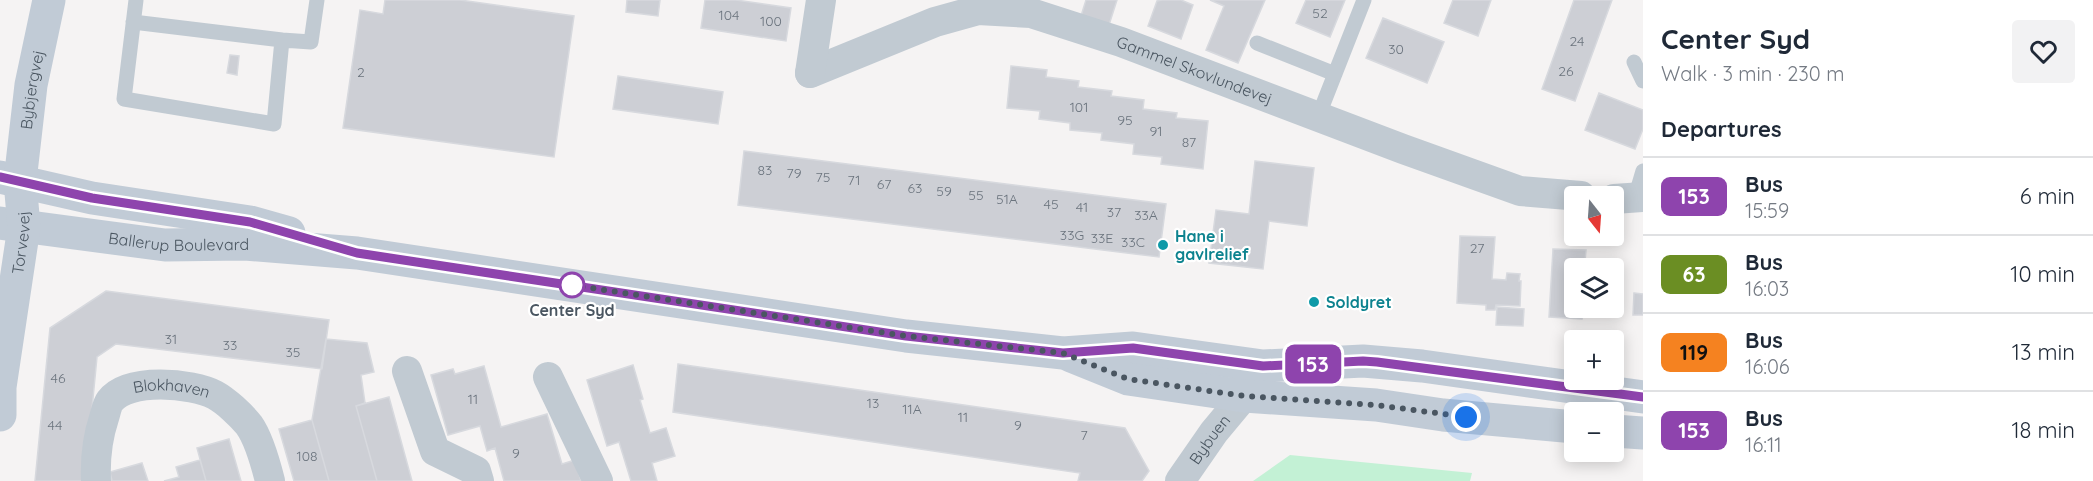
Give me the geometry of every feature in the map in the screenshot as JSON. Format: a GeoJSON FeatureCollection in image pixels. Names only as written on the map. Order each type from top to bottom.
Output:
{"type":"FeatureCollection","features":[{"type":"Feature","properties":{"kind":"street","name":"Bybjergvej"},"geometry":{"type":"LineString","coordinates":[[10,179],[49,0]]}},
{"type":"Feature","properties":{"kind":"street","name":"Gammel Skovlundevej"},"geometry":{"type":"LineString","coordinates":[[821,0],[810,73],[935,22],[978,10],[1031,13],[1121,42],[1520,191],[1564,195]]}},
{"type":"Feature","properties":{"kind":"street","name":"Torvevej"},"geometry":{"type":"LineString","coordinates":[[0,415],[10,179]]}},
{"type":"Feature","properties":{"kind":"street","name":"Ballerup Boulevard"},"geometry":{"type":"LineString","coordinates":[[10,179],[92,198],[250,222],[357,253]]}},
{"type":"Feature","properties":{"kind":"street","name":"Ballerup Boulevard"},"geometry":{"type":"LineString","coordinates":[[8,222],[165,245],[245,244],[357,253],[906,336],[1063,353],[1128,379],[1247,380],[1376,405],[1443,415],[1564,427]]}},
{"type":"Feature","properties":{"kind":"street","name":"Ballerup Boulevard"},"geometry":{"type":"LineString","coordinates":[[1247,380],[1280,367],[1363,361],[1643,397]]}},
{"type":"Feature","properties":{"kind":"street"},"geometry":{"type":"LineString","coordinates":[[407,371],[435,451],[476,471],[479,481]]}},
{"type":"Feature","properties":{"kind":"street"},"geometry":{"type":"LineString","coordinates":[[548,377],[598,481]]}},
{"type":"Feature","properties":{"kind":"street","name":"Bybuen"},"geometry":{"type":"LineString","coordinates":[[1180,481],[1247,380]]}},
{"type":"Feature","properties":{"kind":"street","name":"Blokhaven"},"geometry":{"type":"LineString","coordinates":[[96,481],[97,441],[109,402],[124,392],[150,383],[207,392],[215,395],[230,407],[251,428],[270,481]]}},
{"type":"Feature","properties":{"kind":"street"},"geometry":{"type":"LineString","coordinates":[[1624,432],[1643,433]]}},
{"type":"Feature","properties":{"kind":"lane"},"geometry":{"type":"LineString","coordinates":[[136,0],[124,99],[274,124],[282,40]]}},
{"type":"Feature","properties":{"kind":"lane"},"geometry":{"type":"LineString","coordinates":[[133,22],[311,42],[317,0]]}},
{"type":"Feature","properties":{"kind":"lane"},"geometry":{"type":"LineString","coordinates":[[1318,117],[1365,0]]}},
{"type":"Feature","properties":{"kind":"lane"},"geometry":{"type":"LineString","coordinates":[[1257,43],[1335,74]]}},
{"type":"Feature","properties":{"kind":"lane"},"geometry":{"type":"LineString","coordinates":[[1634,62],[1643,81]]}},
{"type":"Feature","properties":{"kind":"green space"},"geometry":{"type":"Polygon","coordinates":[[[1290,455],[1472,473],[1470,481],[1253,481],[1290,455]]]}},
{"type":"Feature","properties":{"kind":"building"},"geometry":{"type":"Polygon","coordinates":[[[385,0],[460,0],[574,16],[554,157],[343,128],[360,10],[383,14],[385,0]]]}},
{"type":"Feature","properties":{"kind":"building"},"geometry":{"type":"Polygon","coordinates":[[[627,0],[660,0],[658,16],[626,12],[627,0]]]}},
{"type":"Feature","properties":{"kind":"building"},"geometry":{"type":"Polygon","coordinates":[[[705,0],[736,0],[791,8],[786,41],[701,28],[705,0]]]}},
{"type":"Feature","properties":{"kind":"building"},"geometry":{"type":"Polygon","coordinates":[[[1086,0],[1117,0],[1108,28],[1080,19],[1086,0]]]}},
{"type":"Feature","properties":{"kind":"building"},"geometry":{"type":"Polygon","coordinates":[[[1181,0],[1193,5],[1181,39],[1148,26],[1157,1],[1181,0]]]}},
{"type":"Feature","properties":{"kind":"building"},"geometry":{"type":"Polygon","coordinates":[[[1210,0],[1265,0],[1238,63],[1206,50],[1224,6],[1210,0]]]}},
{"type":"Feature","properties":{"kind":"building"},"geometry":{"type":"Polygon","coordinates":[[[1306,0],[1345,0],[1330,37],[1296,23],[1306,0]]]}},
{"type":"Feature","properties":{"kind":"building"},"geometry":{"type":"Polygon","coordinates":[[[1453,0],[1491,0],[1478,36],[1444,23],[1453,0]]]}},
{"type":"Feature","properties":{"kind":"building"},"geometry":{"type":"Polygon","coordinates":[[[1574,0],[1612,0],[1575,101],[1542,89],[1574,0]]]}},
{"type":"Feature","properties":{"kind":"building"},"geometry":{"type":"Polygon","coordinates":[[[1383,18],[1444,42],[1427,83],[1366,58],[1383,18]]]}},
{"type":"Feature","properties":{"kind":"building"},"geometry":{"type":"Polygon","coordinates":[[[230,55],[239,56],[237,75],[227,73],[230,55]]]}},
{"type":"Feature","properties":{"kind":"building"},"geometry":{"type":"Polygon","coordinates":[[[1011,66],[1047,70],[1046,77],[1079,81],[1078,87],[1112,91],[1111,96],[1144,100],[1143,109],[1177,113],[1176,118],[1208,121],[1203,169],[1161,164],[1162,157],[1133,154],[1134,144],[1101,140],[1102,133],[1070,130],[1070,123],[1039,119],[1040,111],[1007,108],[1011,66]]]}},
{"type":"Feature","properties":{"kind":"building"},"geometry":{"type":"Polygon","coordinates":[[[618,76],[723,92],[718,124],[613,109],[618,76]]]}},
{"type":"Feature","properties":{"kind":"building"},"geometry":{"type":"Polygon","coordinates":[[[1599,93],[1643,110],[1643,129],[1635,149],[1585,130],[1599,93]]]}},
{"type":"Feature","properties":{"kind":"building"},"geometry":{"type":"Polygon","coordinates":[[[744,151],[1166,204],[1159,257],[738,205],[744,151]]]}},
{"type":"Feature","properties":{"kind":"building"},"geometry":{"type":"Polygon","coordinates":[[[1255,161],[1314,168],[1307,226],[1269,221],[1263,269],[1209,263],[1216,210],[1249,214],[1255,161]]]}},
{"type":"Feature","properties":{"kind":"building"},"geometry":{"type":"Polygon","coordinates":[[[1460,236],[1495,237],[1492,279],[1506,280],[1507,273],[1520,274],[1520,306],[1496,305],[1495,310],[1486,310],[1486,305],[1457,303],[1460,236]]]}},
{"type":"Feature","properties":{"kind":"building"},"geometry":{"type":"Polygon","coordinates":[[[1553,249],[1586,250],[1585,258],[1564,258],[1564,318],[1549,317],[1553,249]]]}},
{"type":"Feature","properties":{"kind":"building"},"geometry":{"type":"Polygon","coordinates":[[[106,291],[329,320],[322,369],[116,344],[97,357],[85,481],[35,481],[50,328],[106,291]]]}},
{"type":"Feature","properties":{"kind":"building"},"geometry":{"type":"Polygon","coordinates":[[[1634,293],[1643,294],[1643,315],[1633,315],[1634,293]]]}},
{"type":"Feature","properties":{"kind":"building"},"geometry":{"type":"Polygon","coordinates":[[[1497,307],[1524,309],[1523,326],[1496,325],[1497,307]]]}},
{"type":"Feature","properties":{"kind":"building"},"geometry":{"type":"Polygon","coordinates":[[[326,339],[367,343],[374,372],[361,375],[365,403],[356,406],[377,481],[329,481],[312,420],[326,339]]]}},
{"type":"Feature","properties":{"kind":"building"},"geometry":{"type":"Polygon","coordinates":[[[678,364],[1125,428],[1149,471],[1142,481],[1078,481],[1080,473],[673,412],[678,364]]]}},
{"type":"Feature","properties":{"kind":"building"},"geometry":{"type":"Polygon","coordinates":[[[633,365],[650,433],[666,428],[675,456],[652,463],[657,481],[631,481],[619,442],[607,446],[587,380],[633,365]]]}},
{"type":"Feature","properties":{"kind":"building"},"geometry":{"type":"Polygon","coordinates":[[[484,366],[501,427],[547,414],[562,464],[575,460],[581,481],[504,481],[495,448],[487,451],[480,426],[448,435],[431,375],[453,369],[455,374],[484,366]]]}},
{"type":"Feature","properties":{"kind":"building"},"geometry":{"type":"Polygon","coordinates":[[[389,397],[412,481],[377,481],[356,406],[389,397]]]}},
{"type":"Feature","properties":{"kind":"building"},"geometry":{"type":"Polygon","coordinates":[[[312,420],[329,481],[294,481],[279,429],[312,420]]]}},
{"type":"Feature","properties":{"kind":"building"},"geometry":{"type":"Polygon","coordinates":[[[229,439],[241,481],[206,481],[197,448],[229,439]]]}},
{"type":"Feature","properties":{"kind":"building"},"geometry":{"type":"Polygon","coordinates":[[[200,460],[206,481],[164,481],[179,477],[176,467],[200,460]]]}},
{"type":"Feature","properties":{"kind":"building"},"geometry":{"type":"Polygon","coordinates":[[[142,463],[148,481],[112,481],[110,472],[142,463]]]}},
{"type":"Feature","properties":{"kind":"bus line","name":"153"},"geometry":{"type":"LineString","coordinates":[[0,177],[92,198],[250,222],[357,253],[906,336],[1063,353],[1133,348],[1280,367],[1377,362],[1422,366],[1643,397]]}},
{"type":"Feature","properties":{"kind":"place","name":"Hane i gavlrelief"},"geometry":{"type":"Point","coordinates":[1163,245]}},
{"type":"Feature","properties":{"kind":"place","name":"Center Syd"},"geometry":{"type":"Point","coordinates":[572,285]}},
{"type":"Feature","properties":{"kind":"place","name":"Soldyret"},"geometry":{"type":"Point","coordinates":[1314,302]}},
{"type":"Feature","properties":{"kind":"route"},"geometry":{"type":"LineString","coordinates":[[572,285],[906,336],[1063,353],[1128,379],[1244,396],[1376,405],[1466,417]]}}]}
